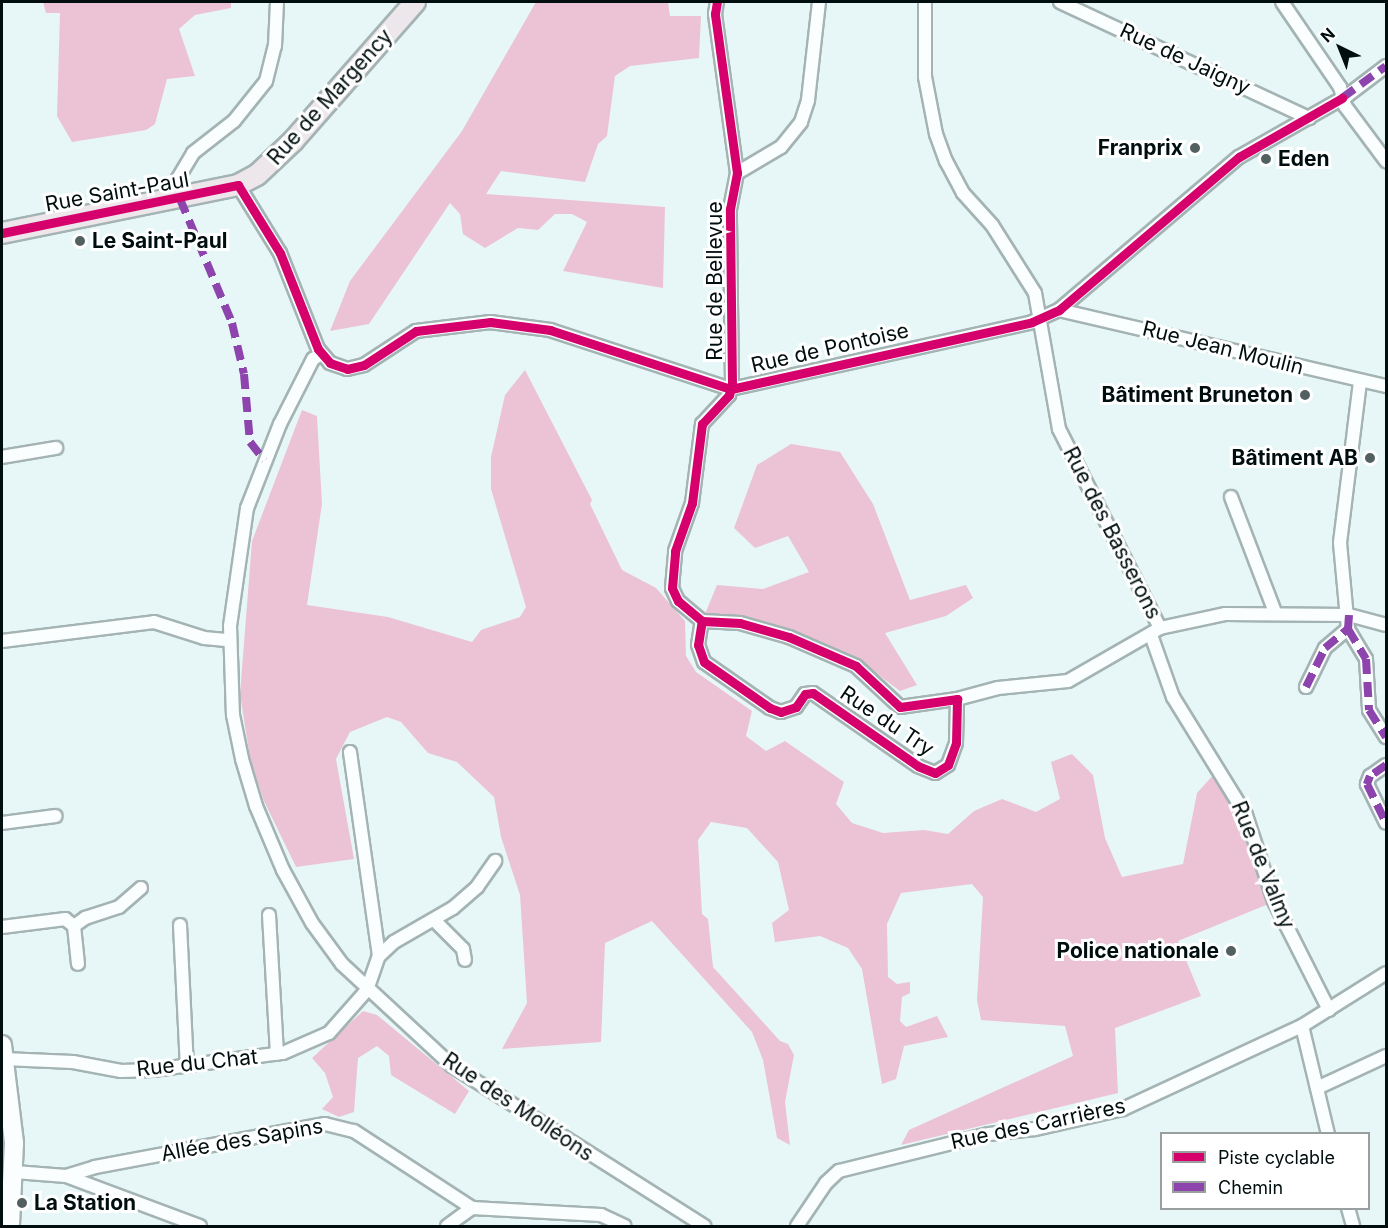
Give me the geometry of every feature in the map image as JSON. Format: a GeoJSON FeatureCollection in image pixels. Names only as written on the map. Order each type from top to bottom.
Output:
{"type":"FeatureCollection","features":[{"type":"Feature","properties":{"kind":"main road","name":"Rue de Margency"},"geometry":{"type":"LineString","coordinates":[[238,185],[257,175],[292,141],[415,2]]}},
{"type":"Feature","properties":{"kind":"main road","name":"Rue Saint-Paul"},"geometry":{"type":"LineString","coordinates":[[2,233],[124,206],[175,200],[238,185]]}},
{"type":"Feature","properties":{"kind":"street"},"geometry":{"type":"LineString","coordinates":[[175,200],[177,180],[193,153],[234,121],[266,81],[276,46],[277,2]]}},
{"type":"Feature","properties":{"kind":"street"},"geometry":{"type":"LineString","coordinates":[[717,2],[715,14],[737,174]]}},
{"type":"Feature","properties":{"kind":"street","name":"Rue de Bellevue"},"geometry":{"type":"LineString","coordinates":[[731,389],[730,209],[737,174],[781,147],[801,122],[808,100],[819,2]]}},
{"type":"Feature","properties":{"kind":"street","name":"Rue des Basserons"},"geometry":{"type":"LineString","coordinates":[[925,2],[925,76],[936,134],[963,193],[1019,263],[1035,293],[1059,429],[1156,631],[1225,614],[1275,612],[1349,615],[1386,625]]}},
{"type":"Feature","properties":{"kind":"street","name":"Rue de Jaigny"},"geometry":{"type":"LineString","coordinates":[[1060,2],[1309,118]]}},
{"type":"Feature","properties":{"kind":"street"},"geometry":{"type":"LineString","coordinates":[[1282,2],[1340,87],[1342,98],[1386,161]]}},
{"type":"Feature","properties":{"kind":"street","name":"Rue de Pontoise"},"geometry":{"type":"LineString","coordinates":[[322,354],[330,363],[347,369],[376,359],[416,331],[490,322],[549,330],[731,389],[1038,319],[1059,310],[1088,288],[1239,157],[1342,98],[1386,66]]}},
{"type":"Feature","properties":{"kind":"street"},"geometry":{"type":"LineString","coordinates":[[238,185],[280,253],[322,354]]}},
{"type":"Feature","properties":{"kind":"street"},"geometry":{"type":"LineString","coordinates":[[1086,315],[1078,307],[1088,288]]}},
{"type":"Feature","properties":{"kind":"street","name":"Rue Jean Moulin"},"geometry":{"type":"LineString","coordinates":[[1059,310],[1360,382],[1386,386]]}},
{"type":"Feature","properties":{"kind":"street","name":"Rue des Molléons"},"geometry":{"type":"LineString","coordinates":[[322,354],[313,359],[280,424],[247,508],[234,579],[229,640],[233,715],[256,806],[312,923],[342,964],[368,990],[452,1066],[682,1221]]}},
{"type":"Feature","properties":{"kind":"street"},"geometry":{"type":"LineString","coordinates":[[1360,382],[1340,543],[1349,615],[1348,629],[1366,659],[1369,710],[1386,737]]}},
{"type":"Feature","properties":{"kind":"street"},"geometry":{"type":"LineString","coordinates":[[702,621],[678,601],[672,588],[673,560],[692,503],[702,424],[731,389]]}},
{"type":"Feature","properties":{"kind":"street"},"geometry":{"type":"LineString","coordinates":[[2,457],[56,448]]}},
{"type":"Feature","properties":{"kind":"street"},"geometry":{"type":"LineString","coordinates":[[1231,497],[1275,612]]}},
{"type":"Feature","properties":{"kind":"street","name":"Rue du Try"},"geometry":{"type":"LineString","coordinates":[[702,621],[740,623],[789,637],[856,666],[900,707],[957,699],[956,743],[948,765],[935,773],[918,766],[813,693],[805,694],[796,708],[781,712],[770,708],[704,662],[698,645],[702,621]]}},
{"type":"Feature","properties":{"kind":"street"},"geometry":{"type":"LineString","coordinates":[[2,641],[154,622],[204,638],[229,640]]}},
{"type":"Feature","properties":{"kind":"street"},"geometry":{"type":"LineString","coordinates":[[1306,687],[1325,648],[1348,629]]}},
{"type":"Feature","properties":{"kind":"street"},"geometry":{"type":"LineString","coordinates":[[957,699],[998,688],[1068,681],[1156,631]]}},
{"type":"Feature","properties":{"kind":"street","name":"Rue de Valmy"},"geometry":{"type":"LineString","coordinates":[[1156,631],[1173,697],[1246,815],[1274,901],[1329,1010]]}},
{"type":"Feature","properties":{"kind":"street"},"geometry":{"type":"LineString","coordinates":[[350,752],[380,956]]}},
{"type":"Feature","properties":{"kind":"street"},"geometry":{"type":"LineString","coordinates":[[1386,765],[1370,776],[1366,784],[1386,823]]}},
{"type":"Feature","properties":{"kind":"street"},"geometry":{"type":"LineString","coordinates":[[2,823],[56,816]]}},
{"type":"Feature","properties":{"kind":"street"},"geometry":{"type":"LineString","coordinates":[[368,990],[380,956],[394,942],[434,920],[477,887],[495,861]]}},
{"type":"Feature","properties":{"kind":"street"},"geometry":{"type":"LineString","coordinates":[[74,926],[85,918],[119,907],[141,888]]}},
{"type":"Feature","properties":{"kind":"street"},"geometry":{"type":"LineString","coordinates":[[269,915],[278,1054]]}},
{"type":"Feature","properties":{"kind":"street"},"geometry":{"type":"LineString","coordinates":[[2,927],[65,919],[74,926],[78,964]]}},
{"type":"Feature","properties":{"kind":"street"},"geometry":{"type":"LineString","coordinates":[[434,920],[463,950],[465,960]]}},
{"type":"Feature","properties":{"kind":"street"},"geometry":{"type":"LineString","coordinates":[[180,925],[187,1066]]}},
{"type":"Feature","properties":{"kind":"street","name":"Rue des Carrières"},"geometry":{"type":"LineString","coordinates":[[797,1227],[826,1183],[839,1171],[989,1134],[1035,1129],[1123,1109],[1302,1026],[1386,973]]}},
{"type":"Feature","properties":{"kind":"street","name":"Rue du Chat"},"geometry":{"type":"LineString","coordinates":[[3,1052],[121,1071],[187,1066],[278,1054],[329,1033],[368,990]]}},
{"type":"Feature","properties":{"kind":"street"},"geometry":{"type":"LineString","coordinates":[[1302,1026],[1328,1132]]}},
{"type":"Feature","properties":{"kind":"street"},"geometry":{"type":"LineString","coordinates":[[3,1052],[15,1172],[10,1227]]}},
{"type":"Feature","properties":{"kind":"street"},"geometry":{"type":"LineString","coordinates":[[1317,1088],[1386,1056]]}},
{"type":"Feature","properties":{"kind":"street","name":"Allée des Sapins"},"geometry":{"type":"LineString","coordinates":[[15,1172],[66,1176],[95,1167],[325,1124],[354,1131],[472,1208]]}},
{"type":"Feature","properties":{"kind":"street"},"geometry":{"type":"LineString","coordinates":[[66,1176],[200,1227]]}},
{"type":"Feature","properties":{"kind":"street"},"geometry":{"type":"LineString","coordinates":[[447,1227],[472,1208],[601,1215],[625,1227]]}},
{"type":"Feature","properties":{"kind":"street"},"geometry":{"type":"LineString","coordinates":[[1348,1210],[1353,1227]]}},
{"type":"Feature","properties":{"kind":"street"},"geometry":{"type":"LineString","coordinates":[[682,1221],[704,1227]]}},
{"type":"Feature","properties":{"kind":"shaded area"},"geometry":{"type":"Polygon","coordinates":[[[43,2],[231,2],[231,8],[195,15],[179,29],[195,76],[167,79],[155,124],[146,130],[72,142],[57,116],[60,13],[46,13],[43,2]]]}},
{"type":"Feature","properties":{"kind":"shaded area"},"geometry":{"type":"Polygon","coordinates":[[[536,2],[668,2],[670,16],[701,16],[699,58],[630,66],[615,76],[607,136],[598,144],[585,182],[501,171],[486,194],[665,207],[663,288],[563,271],[587,222],[572,214],[555,214],[538,230],[518,228],[485,248],[463,234],[460,214],[450,203],[369,324],[330,331],[350,281],[462,131],[536,2]]]}},
{"type":"Feature","properties":{"kind":"shaded area"},"geometry":{"type":"Polygon","coordinates":[[[525,370],[592,500],[590,504],[622,570],[656,588],[685,621],[686,656],[696,672],[752,711],[746,736],[766,751],[785,741],[844,782],[836,804],[852,823],[883,833],[924,830],[948,834],[974,811],[1002,799],[1036,812],[1060,799],[1051,762],[1072,754],[1093,775],[1105,838],[1122,877],[1183,864],[1197,793],[1216,772],[1237,811],[1271,903],[1178,941],[1201,996],[1115,1028],[1118,1093],[901,1145],[909,1130],[1073,1056],[1065,1026],[981,1020],[977,1000],[983,897],[972,884],[901,893],[887,924],[888,977],[897,984],[910,982],[910,993],[902,997],[900,1021],[906,1027],[937,1016],[948,1037],[904,1046],[896,1079],[882,1084],[862,969],[848,948],[820,936],[775,942],[772,923],[789,910],[778,862],[747,828],[711,822],[698,840],[702,914],[708,919],[713,967],[780,1041],[788,1044],[794,1055],[785,1102],[790,1145],[777,1138],[763,1060],[752,1032],[652,921],[605,943],[601,1042],[502,1049],[527,1003],[520,895],[501,837],[494,797],[457,762],[428,753],[401,722],[387,717],[350,732],[336,759],[354,859],[296,867],[263,799],[250,758],[240,694],[252,541],[302,410],[317,416],[322,504],[307,605],[388,617],[472,642],[481,630],[520,617],[526,607],[491,489],[491,457],[505,395],[525,370]]]}},
{"type":"Feature","properties":{"kind":"shaded area"},"geometry":{"type":"Polygon","coordinates":[[[791,444],[840,452],[873,504],[910,600],[966,585],[973,598],[946,616],[885,633],[917,685],[900,691],[853,656],[764,622],[705,614],[717,585],[763,589],[809,572],[788,536],[755,548],[734,528],[757,465],[791,444]]]}},
{"type":"Feature","properties":{"kind":"shaded area"},"geometry":{"type":"Polygon","coordinates":[[[363,1011],[377,1015],[469,1091],[455,1114],[391,1075],[389,1056],[377,1046],[358,1058],[354,1112],[339,1117],[322,1109],[333,1097],[325,1073],[312,1058],[363,1011]]]}},
{"type":"Feature","properties":{"kind":"marked path"},"geometry":{"type":"LineString","coordinates":[[1342,98],[1386,66]]}},
{"type":"Feature","properties":{"kind":"marked path"},"geometry":{"type":"LineString","coordinates":[[180,199],[232,323],[244,374],[250,442],[264,460]]}},
{"type":"Feature","properties":{"kind":"marked path"},"geometry":{"type":"LineString","coordinates":[[1349,615],[1348,629],[1366,659],[1369,710],[1386,737]]}},
{"type":"Feature","properties":{"kind":"marked path"},"geometry":{"type":"LineString","coordinates":[[1306,687],[1325,648],[1348,629]]}},
{"type":"Feature","properties":{"kind":"marked path"},"geometry":{"type":"LineString","coordinates":[[1386,765],[1370,776],[1367,784],[1386,823]]}},
{"type":"Feature","properties":{"kind":"cycle path"},"geometry":{"type":"LineString","coordinates":[[702,621],[740,623],[789,637],[856,666],[900,707],[957,699],[956,743],[948,765],[935,773],[918,766],[813,693],[805,694],[796,707],[781,712],[770,708],[704,662],[698,645],[702,621],[678,601],[672,588],[675,551],[692,503],[702,424],[729,395],[732,384],[730,209],[737,173],[715,14],[717,2]]}},
{"type":"Feature","properties":{"kind":"cycle path"},"geometry":{"type":"LineString","coordinates":[[2,233],[238,185],[280,253],[318,349],[330,363],[347,369],[364,365],[416,331],[490,322],[550,330],[731,389],[1032,322],[1059,310],[1239,157],[1342,98]]}},
{"type":"Feature","properties":{"kind":"place","name":"Franprix"},"geometry":{"type":"Point","coordinates":[1195,148]}},
{"type":"Feature","properties":{"kind":"place","name":"Eden"},"geometry":{"type":"Point","coordinates":[1266,159]}},
{"type":"Feature","properties":{"kind":"place","name":"Le Saint-Paul"},"geometry":{"type":"Point","coordinates":[80,241]}},
{"type":"Feature","properties":{"kind":"place","name":"Bâtiment Bruneton"},"geometry":{"type":"Point","coordinates":[1305,395]}},
{"type":"Feature","properties":{"kind":"place","name":"Bâtiment AB"},"geometry":{"type":"Point","coordinates":[1370,458]}},
{"type":"Feature","properties":{"kind":"place","name":"Police nationale"},"geometry":{"type":"Point","coordinates":[1231,951]}},
{"type":"Feature","properties":{"kind":"place","name":"La Station"},"geometry":{"type":"Point","coordinates":[22,1203]}}]}
